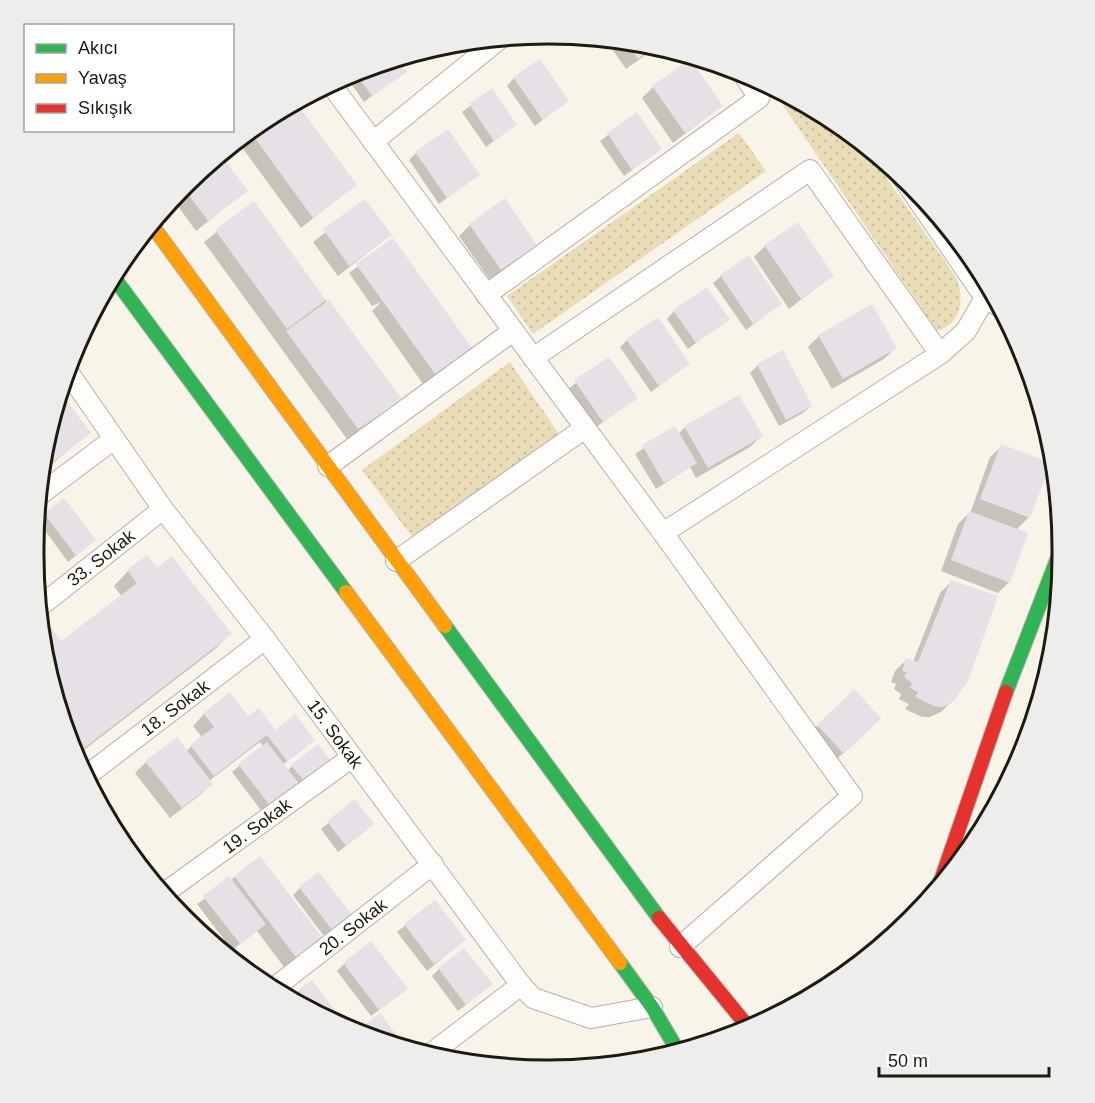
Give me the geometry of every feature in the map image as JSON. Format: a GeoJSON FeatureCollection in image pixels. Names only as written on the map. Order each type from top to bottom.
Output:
{"type":"FeatureCollection","features":[{"type":"Feature","properties":{"kind":"main road"},"geometry":{"type":"LineString","coordinates":[[156,231],[680,946],[742,1020]]}},
{"type":"Feature","properties":{"kind":"main road"},"geometry":{"type":"LineString","coordinates":[[118,283],[652,1007],[673,1043]]}},
{"type":"Feature","properties":{"kind":"main road"},"geometry":{"type":"LineString","coordinates":[[947,862],[988,740],[1051,577]]}},
{"type":"Feature","properties":{"kind":"street"},"geometry":{"type":"LineString","coordinates":[[373,142],[491,47]]}},
{"type":"Feature","properties":{"kind":"street"},"geometry":{"type":"LineString","coordinates":[[486,295],[759,98],[752,87]]}},
{"type":"Feature","properties":{"kind":"street"},"geometry":{"type":"LineString","coordinates":[[335,90],[663,533],[852,796],[680,946]]}},
{"type":"Feature","properties":{"kind":"street"},"geometry":{"type":"LineString","coordinates":[[533,358],[810,170],[940,354]]}},
{"type":"Feature","properties":{"kind":"street"},"geometry":{"type":"LineString","coordinates":[[663,533],[940,354],[966,331],[988,303]]}},
{"type":"Feature","properties":{"kind":"street"},"geometry":{"type":"LineString","coordinates":[[328,466],[513,331]]}},
{"type":"Feature","properties":{"kind":"street","name":"15. Sokak"},"geometry":{"type":"LineString","coordinates":[[73,379],[163,509],[265,639],[521,985],[533,998],[591,1018],[652,1007]]}},
{"type":"Feature","properties":{"kind":"street"},"geometry":{"type":"LineString","coordinates":[[396,561],[585,428]]}},
{"type":"Feature","properties":{"kind":"street"},"geometry":{"type":"LineString","coordinates":[[47,489],[114,439]]}},
{"type":"Feature","properties":{"kind":"street","name":"33. Sokak"},"geometry":{"type":"LineString","coordinates":[[46,601],[163,509]]}},
{"type":"Feature","properties":{"kind":"street","name":"18. Sokak"},"geometry":{"type":"LineString","coordinates":[[92,771],[265,639]]}},
{"type":"Feature","properties":{"kind":"street","name":"19. Sokak"},"geometry":{"type":"LineString","coordinates":[[170,889],[351,758]]}},
{"type":"Feature","properties":{"kind":"street","name":"20. Sokak"},"geometry":{"type":"LineString","coordinates":[[280,983],[433,864]]}},
{"type":"Feature","properties":{"kind":"street"},"geometry":{"type":"LineString","coordinates":[[439,1047],[521,985]]}},
{"type":"Feature","properties":{"kind":"shaded area"},"geometry":{"type":"Polygon","coordinates":[[[779,100],[828,128],[881,170],[957,279],[960,295],[959,310],[952,322],[937,331],[779,100]]]}},
{"type":"Feature","properties":{"kind":"shaded area"},"geometry":{"type":"Polygon","coordinates":[[[739,133],[766,171],[533,334],[507,296],[739,133]]]}},
{"type":"Feature","properties":{"kind":"shaded area"},"geometry":{"type":"Polygon","coordinates":[[[510,362],[559,434],[413,538],[362,470],[510,362]]]}},
{"type":"Feature","properties":{"kind":"building"},"geometry":{"type":"Polygon","coordinates":[[[632,51],[646,53],[638,59],[632,51]]]}},
{"type":"Feature","properties":{"kind":"building"},"geometry":{"type":"Polygon","coordinates":[[[540,59],[569,101],[543,120],[513,77],[540,59]]]}},
{"type":"Feature","properties":{"kind":"building"},"geometry":{"type":"Polygon","coordinates":[[[685,63],[695,66],[723,106],[685,133],[652,86],[685,63]]]}},
{"type":"Feature","properties":{"kind":"building"},"geometry":{"type":"Polygon","coordinates":[[[402,65],[407,72],[372,96],[360,80],[402,65]]]}},
{"type":"Feature","properties":{"kind":"building"},"geometry":{"type":"Polygon","coordinates":[[[492,88],[517,125],[494,141],[469,104],[492,88]]]}},
{"type":"Feature","properties":{"kind":"building"},"geometry":{"type":"Polygon","coordinates":[[[301,108],[357,185],[313,218],[254,138],[301,108]]]}},
{"type":"Feature","properties":{"kind":"building"},"geometry":{"type":"Polygon","coordinates":[[[637,112],[662,149],[632,170],[607,133],[637,112]]]}},
{"type":"Feature","properties":{"kind":"building"},"geometry":{"type":"Polygon","coordinates":[[[448,129],[480,175],[447,198],[415,152],[448,129]]]}},
{"type":"Feature","properties":{"kind":"building"},"geometry":{"type":"Polygon","coordinates":[[[225,161],[248,191],[208,221],[188,194],[225,161]]]}},
{"type":"Feature","properties":{"kind":"building"},"geometry":{"type":"Polygon","coordinates":[[[505,198],[537,245],[501,270],[469,224],[505,198]]]}},
{"type":"Feature","properties":{"kind":"building"},"geometry":{"type":"Polygon","coordinates":[[[365,199],[392,235],[349,266],[323,229],[365,199]]]}},
{"type":"Feature","properties":{"kind":"building"},"geometry":{"type":"Polygon","coordinates":[[[254,201],[326,300],[287,329],[215,230],[254,201]]]}},
{"type":"Feature","properties":{"kind":"building"},"geometry":{"type":"Polygon","coordinates":[[[798,222],[834,276],[801,299],[764,245],[798,222]]]}},
{"type":"Feature","properties":{"kind":"building"},"geometry":{"type":"Polygon","coordinates":[[[393,238],[472,348],[435,374],[356,264],[393,238]]]}},
{"type":"Feature","properties":{"kind":"building"},"geometry":{"type":"Polygon","coordinates":[[[749,255],[782,304],[753,324],[720,275],[749,255]]]}},
{"type":"Feature","properties":{"kind":"building"},"geometry":{"type":"Polygon","coordinates":[[[707,287],[730,320],[696,343],[673,310],[707,287]]]}},
{"type":"Feature","properties":{"kind":"building"},"geometry":{"type":"Polygon","coordinates":[[[329,300],[401,398],[358,429],[286,331],[329,300]]]}},
{"type":"Feature","properties":{"kind":"building"},"geometry":{"type":"Polygon","coordinates":[[[872,304],[897,348],[843,379],[818,335],[872,304]]]}},
{"type":"Feature","properties":{"kind":"building"},"geometry":{"type":"Polygon","coordinates":[[[658,317],[690,364],[659,386],[626,339],[658,317]]]}},
{"type":"Feature","properties":{"kind":"building"},"geometry":{"type":"Polygon","coordinates":[[[783,350],[812,406],[786,420],[757,364],[783,350]]]}},
{"type":"Feature","properties":{"kind":"building"},"geometry":{"type":"Polygon","coordinates":[[[609,357],[638,398],[603,422],[574,380],[609,357]]]}},
{"type":"Feature","properties":{"kind":"building"},"geometry":{"type":"Polygon","coordinates":[[[739,395],[763,436],[708,468],[684,426],[739,395]]]}},
{"type":"Feature","properties":{"kind":"building"},"geometry":{"type":"Polygon","coordinates":[[[66,400],[91,433],[51,464],[66,400]]]}},
{"type":"Feature","properties":{"kind":"building"},"geometry":{"type":"Polygon","coordinates":[[[675,426],[697,463],[664,483],[642,445],[675,426]]]}},
{"type":"Feature","properties":{"kind":"building"},"geometry":{"type":"Polygon","coordinates":[[[1001,444],[1044,460],[1046,476],[1030,518],[980,499],[1001,444]]]}},
{"type":"Feature","properties":{"kind":"building"},"geometry":{"type":"Polygon","coordinates":[[[64,498],[96,540],[76,556],[45,512],[64,498]]]}},
{"type":"Feature","properties":{"kind":"building"},"geometry":{"type":"Polygon","coordinates":[[[969,511],[1028,533],[1010,583],[951,560],[969,511]]]}},
{"type":"Feature","properties":{"kind":"building"},"geometry":{"type":"Polygon","coordinates":[[[147,555],[157,568],[172,556],[232,634],[83,749],[70,718],[61,686],[49,627],[61,641],[137,583],[127,570],[147,555]]]}},
{"type":"Feature","properties":{"kind":"building"},"geometry":{"type":"Polygon","coordinates":[[[951,580],[998,596],[969,679],[954,701],[943,707],[934,706],[915,697],[918,692],[910,688],[912,683],[904,677],[907,672],[902,671],[906,658],[918,662],[951,580]]]}},
{"type":"Feature","properties":{"kind":"building"},"geometry":{"type":"Polygon","coordinates":[[[854,689],[881,718],[844,754],[817,725],[854,689]]]}},
{"type":"Feature","properties":{"kind":"building"},"geometry":{"type":"Polygon","coordinates":[[[230,692],[248,716],[259,708],[275,730],[295,714],[315,740],[287,761],[267,735],[214,776],[190,745],[214,727],[203,713],[230,692]]]}},
{"type":"Feature","properties":{"kind":"building"},"geometry":{"type":"Polygon","coordinates":[[[177,737],[213,784],[182,808],[145,761],[177,737]]]}},
{"type":"Feature","properties":{"kind":"building"},"geometry":{"type":"Polygon","coordinates":[[[267,742],[300,785],[271,807],[238,764],[267,742]]]}},
{"type":"Feature","properties":{"kind":"building"},"geometry":{"type":"Polygon","coordinates":[[[318,744],[330,760],[303,780],[291,765],[318,744]]]}},
{"type":"Feature","properties":{"kind":"building"},"geometry":{"type":"Polygon","coordinates":[[[355,799],[374,824],[346,846],[327,821],[355,799]]]}},
{"type":"Feature","properties":{"kind":"building"},"geometry":{"type":"Polygon","coordinates":[[[260,856],[325,941],[299,961],[234,876],[260,856]]]}},
{"type":"Feature","properties":{"kind":"building"},"geometry":{"type":"Polygon","coordinates":[[[319,872],[352,915],[332,930],[299,887],[319,872]]]}},
{"type":"Feature","properties":{"kind":"building"},"geometry":{"type":"Polygon","coordinates":[[[229,876],[266,924],[240,944],[203,896],[229,876]]]}},
{"type":"Feature","properties":{"kind":"building"},"geometry":{"type":"Polygon","coordinates":[[[435,900],[466,940],[434,964],[404,924],[435,900]]]}},
{"type":"Feature","properties":{"kind":"building"},"geometry":{"type":"Polygon","coordinates":[[[371,941],[408,989],[379,1010],[343,963],[371,941]]]}},
{"type":"Feature","properties":{"kind":"building"},"geometry":{"type":"Polygon","coordinates":[[[464,948],[493,984],[466,1005],[438,968],[464,948]]]}},
{"type":"Feature","properties":{"kind":"building"},"geometry":{"type":"Polygon","coordinates":[[[312,980],[335,1010],[333,1011],[303,996],[298,990],[312,980]]]}},
{"type":"Feature","properties":{"kind":"building"},"geometry":{"type":"Polygon","coordinates":[[[380,1013],[397,1037],[385,1033],[364,1025],[380,1013]]]}},
{"type":"Feature","properties":{"kind":"traffic: fast"},"geometry":{"type":"LineString","coordinates":[[118,283],[346,592]]}},
{"type":"Feature","properties":{"kind":"traffic: fast"},"geometry":{"type":"LineString","coordinates":[[1006,692],[1051,577]]}},
{"type":"Feature","properties":{"kind":"traffic: fast"},"geometry":{"type":"LineString","coordinates":[[445,626],[659,918]]}},
{"type":"Feature","properties":{"kind":"traffic: fast"},"geometry":{"type":"LineString","coordinates":[[620,963],[652,1007],[673,1043]]}},
{"type":"Feature","properties":{"kind":"traffic: slow"},"geometry":{"type":"LineString","coordinates":[[156,231],[445,626]]}},
{"type":"Feature","properties":{"kind":"traffic: slow"},"geometry":{"type":"LineString","coordinates":[[346,592],[620,963]]}},
{"type":"Feature","properties":{"kind":"traffic: jam"},"geometry":{"type":"LineString","coordinates":[[948,861],[1006,692]]}},
{"type":"Feature","properties":{"kind":"traffic: jam"},"geometry":{"type":"LineString","coordinates":[[659,918],[742,1020]]}}]}
